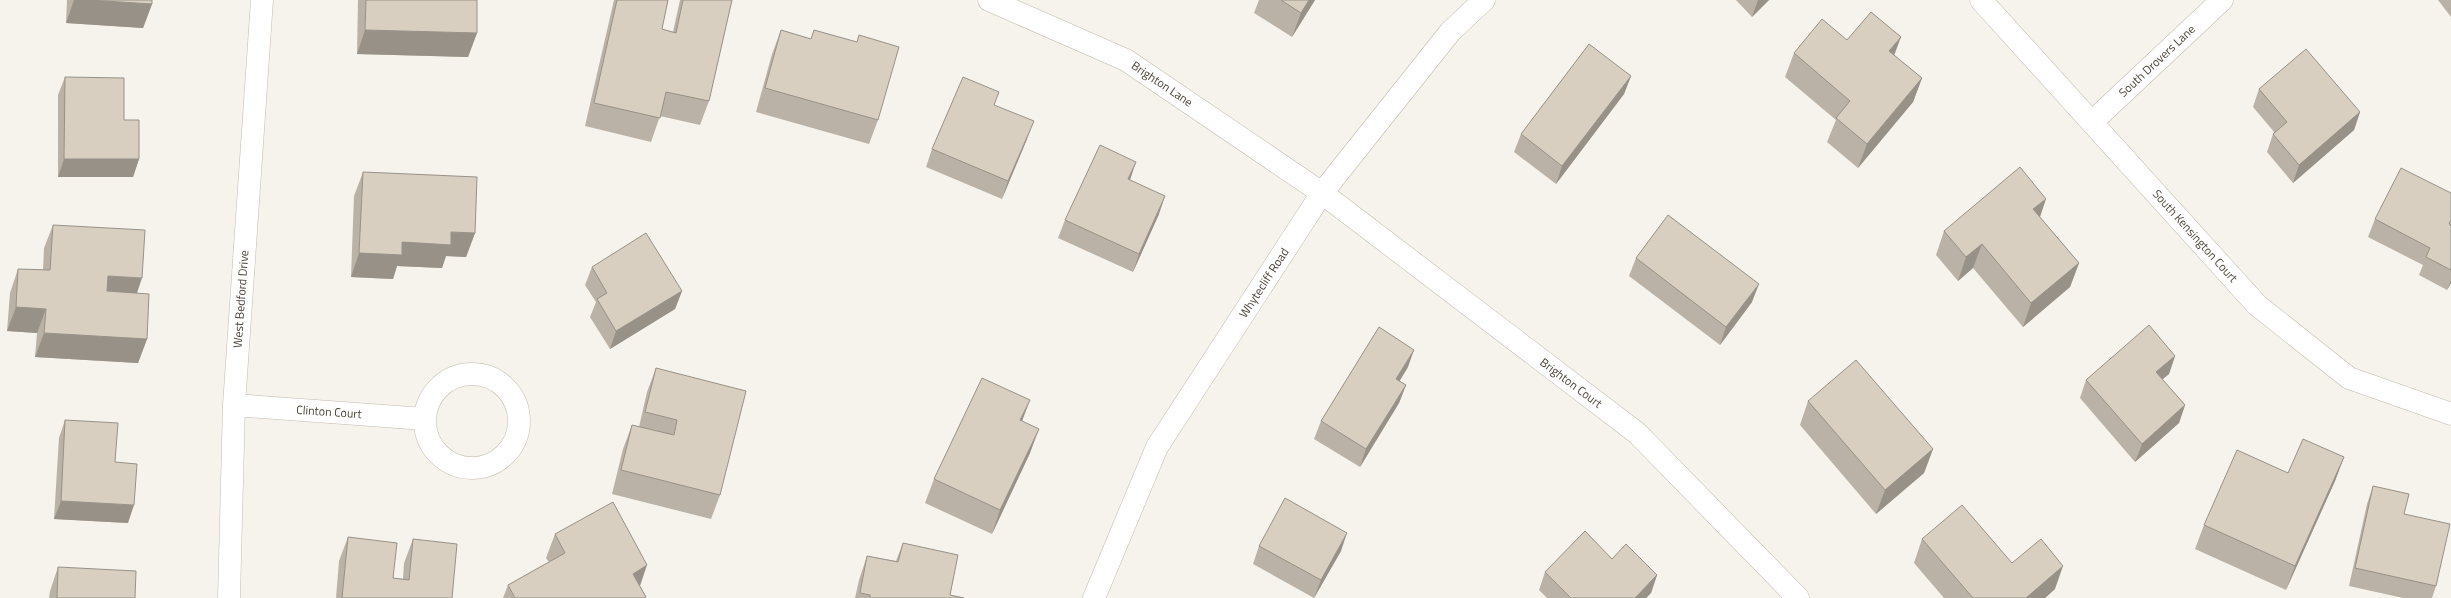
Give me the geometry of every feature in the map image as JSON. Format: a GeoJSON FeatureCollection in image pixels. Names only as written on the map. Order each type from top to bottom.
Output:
{"type":"FeatureCollection","features":[{"type":"Feature","properties":{"kind":"street","name":"West Bedford Drive"},"geometry":{"type":"LineString","coordinates":[[229,598],[234,405],[262,0]]}},
{"type":"Feature","properties":{"kind":"street","name":"Brighton Lane"},"geometry":{"type":"LineString","coordinates":[[989,0],[1126,60],[1322,192]]}},
{"type":"Feature","properties":{"kind":"street","name":"Whytecliff Road"},"geometry":{"type":"LineString","coordinates":[[1094,598],[1157,447],[1322,192],[1450,32],[1484,0]]}},
{"type":"Feature","properties":{"kind":"street","name":"South Kensington Court"},"geometry":{"type":"LineString","coordinates":[[1981,0],[2257,305],[2349,378],[2451,414]]}},
{"type":"Feature","properties":{"kind":"street","name":"South Drovers Lane"},"geometry":{"type":"LineString","coordinates":[[2092,122],[2222,0]]}},
{"type":"Feature","properties":{"kind":"street","name":"Brighton Court"},"geometry":{"type":"LineString","coordinates":[[1322,192],[1637,433],[1798,598]]}},
{"type":"Feature","properties":{"kind":"street"},"geometry":{"type":"LineString","coordinates":[[475,374],[493,378],[508,389],[517,405],[520,424],[515,442],[504,457],[488,467],[470,469],[452,465],[437,454],[428,438],[425,419],[429,401],[440,386],[456,376],[475,374]]}},
{"type":"Feature","properties":{"kind":"street","name":"Clinton Court"},"geometry":{"type":"LineString","coordinates":[[234,405],[425,419]]}},
{"type":"Feature","properties":{"kind":"building"},"geometry":{"type":"Polygon","coordinates":[[[89,0],[152,0],[152,4],[89,0]]]}},
{"type":"Feature","properties":{"kind":"building"},"geometry":{"type":"Polygon","coordinates":[[[366,0],[477,0],[477,33],[365,30],[366,0]]]}},
{"type":"Feature","properties":{"kind":"building"},"geometry":{"type":"Polygon","coordinates":[[[617,0],[668,0],[662,29],[676,33],[683,0],[732,0],[709,101],[666,92],[660,118],[594,103],[617,0]]]}},
{"type":"Feature","properties":{"kind":"building"},"geometry":{"type":"Polygon","coordinates":[[[1281,0],[1309,0],[1301,13],[1281,0]]]}},
{"type":"Feature","properties":{"kind":"building"},"geometry":{"type":"Polygon","coordinates":[[[1871,12],[1901,37],[1889,51],[1922,78],[1867,144],[1836,118],[1850,101],[1794,53],[1822,19],[1847,40],[1871,12]]]}},
{"type":"Feature","properties":{"kind":"building"},"geometry":{"type":"Polygon","coordinates":[[[781,30],[811,39],[814,30],[857,42],[859,35],[899,47],[878,120],[765,88],[781,30]]]}},
{"type":"Feature","properties":{"kind":"building"},"geometry":{"type":"Polygon","coordinates":[[[1589,44],[1631,76],[1562,166],[1521,134],[1589,44]]]}},
{"type":"Feature","properties":{"kind":"building"},"geometry":{"type":"Polygon","coordinates":[[[2306,49],[2360,112],[2299,165],[2273,134],[2287,122],[2259,89],[2306,49]]]}},
{"type":"Feature","properties":{"kind":"building"},"geometry":{"type":"Polygon","coordinates":[[[65,77],[124,78],[124,120],[139,120],[139,159],[64,159],[65,77]]]}},
{"type":"Feature","properties":{"kind":"building"},"geometry":{"type":"Polygon","coordinates":[[[963,77],[999,92],[994,105],[1034,121],[1008,181],[932,149],[963,77]]]}},
{"type":"Feature","properties":{"kind":"building"},"geometry":{"type":"Polygon","coordinates":[[[1100,145],[1136,162],[1128,179],[1165,196],[1139,254],[1065,220],[1100,145]]]}},
{"type":"Feature","properties":{"kind":"building"},"geometry":{"type":"Polygon","coordinates":[[[2020,167],[2046,199],[2033,209],[2079,263],[2031,303],[1982,244],[1966,257],[1944,231],[2020,167]]]}},
{"type":"Feature","properties":{"kind":"building"},"geometry":{"type":"Polygon","coordinates":[[[2401,168],[2451,193],[2451,220],[2449,224],[2451,226],[2451,270],[2426,257],[2430,248],[2375,219],[2401,168]]]}},
{"type":"Feature","properties":{"kind":"building"},"geometry":{"type":"Polygon","coordinates":[[[363,172],[477,177],[475,233],[451,232],[451,245],[402,242],[402,255],[359,253],[363,172]]]}},
{"type":"Feature","properties":{"kind":"building"},"geometry":{"type":"Polygon","coordinates":[[[1668,215],[1759,284],[1726,327],[1636,258],[1668,215]]]}},
{"type":"Feature","properties":{"kind":"building"},"geometry":{"type":"Polygon","coordinates":[[[53,225],[145,230],[142,278],[108,276],[107,291],[149,294],[147,339],[44,333],[46,309],[16,307],[18,269],[50,270],[53,225]]]}},
{"type":"Feature","properties":{"kind":"building"},"geometry":{"type":"Polygon","coordinates":[[[646,233],[682,291],[616,331],[597,299],[607,293],[592,267],[646,233]]]}},
{"type":"Feature","properties":{"kind":"building"},"geometry":{"type":"Polygon","coordinates":[[[2149,325],[2175,356],[2156,372],[2185,405],[2142,444],[2086,380],[2149,325]]]}},
{"type":"Feature","properties":{"kind":"building"},"geometry":{"type":"Polygon","coordinates":[[[1379,327],[1414,350],[1396,379],[1406,385],[1366,449],[1321,421],[1379,327]]]}},
{"type":"Feature","properties":{"kind":"building"},"geometry":{"type":"Polygon","coordinates":[[[1856,360],[1933,449],[1885,490],[1808,401],[1856,360]]]}},
{"type":"Feature","properties":{"kind":"building"},"geometry":{"type":"Polygon","coordinates":[[[656,368],[746,391],[720,495],[621,470],[632,425],[674,435],[677,420],[645,412],[656,368]]]}},
{"type":"Feature","properties":{"kind":"building"},"geometry":{"type":"Polygon","coordinates":[[[982,378],[1030,400],[1020,420],[1039,429],[1000,510],[934,479],[982,378]]]}},
{"type":"Feature","properties":{"kind":"building"},"geometry":{"type":"Polygon","coordinates":[[[65,420],[118,423],[115,462],[137,464],[134,505],[61,501],[65,420]]]}},
{"type":"Feature","properties":{"kind":"building"},"geometry":{"type":"Polygon","coordinates":[[[2303,439],[2344,457],[2295,566],[2204,525],[2237,450],[2288,473],[2303,439]]]}},
{"type":"Feature","properties":{"kind":"building"},"geometry":{"type":"Polygon","coordinates":[[[2373,486],[2409,494],[2404,514],[2450,524],[2436,586],[2355,568],[2373,486]]]}},
{"type":"Feature","properties":{"kind":"building"},"geometry":{"type":"Polygon","coordinates":[[[1285,498],[1347,533],[1321,580],[1259,546],[1285,498]]]}},
{"type":"Feature","properties":{"kind":"building"},"geometry":{"type":"Polygon","coordinates":[[[613,502],[647,565],[633,574],[646,597],[515,598],[508,585],[565,553],[555,534],[613,502]]]}},
{"type":"Feature","properties":{"kind":"building"},"geometry":{"type":"Polygon","coordinates":[[[1962,505],[2012,563],[2041,539],[2063,566],[2026,598],[1973,598],[1922,539],[1962,505]]]}},
{"type":"Feature","properties":{"kind":"building"},"geometry":{"type":"Polygon","coordinates":[[[1585,531],[1612,559],[1626,544],[1657,575],[1635,598],[1571,598],[1545,572],[1585,531]]]}},
{"type":"Feature","properties":{"kind":"building"},"geometry":{"type":"Polygon","coordinates":[[[348,537],[397,543],[393,578],[409,580],[413,539],[457,544],[452,598],[342,598],[348,537]]]}},
{"type":"Feature","properties":{"kind":"building"},"geometry":{"type":"Polygon","coordinates":[[[903,543],[958,555],[950,595],[964,598],[870,598],[870,595],[860,593],[867,556],[898,562],[903,543]]]}},
{"type":"Feature","properties":{"kind":"building"},"geometry":{"type":"Polygon","coordinates":[[[58,567],[136,571],[135,598],[57,598],[58,567]]]}}]}
